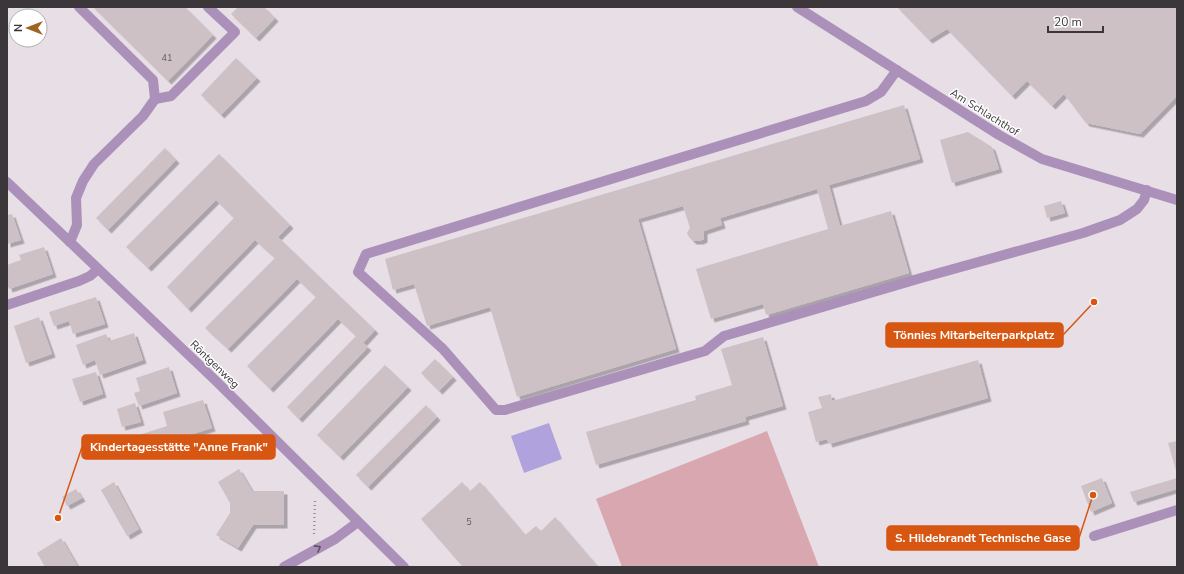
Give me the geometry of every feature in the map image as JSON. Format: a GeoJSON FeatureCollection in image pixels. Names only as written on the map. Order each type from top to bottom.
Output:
{"type":"FeatureCollection","features":[{"type":"Feature","properties":{"kind":"street"},"geometry":{"type":"LineString","coordinates":[[70,242],[77,225],[76,198],[83,180],[94,164],[143,116],[155,99],[153,80],[80,7]]}},
{"type":"Feature","properties":{"kind":"street"},"geometry":{"type":"LineString","coordinates":[[155,99],[171,96],[235,32],[208,7]]}},
{"type":"Feature","properties":{"kind":"street","name":"Am Schlachthof"},"geometry":{"type":"LineString","coordinates":[[797,7],[999,135],[1042,159],[1177,200]]}},
{"type":"Feature","properties":{"kind":"street"},"geometry":{"type":"LineString","coordinates":[[897,70],[881,92],[866,102],[366,254],[358,272],[443,349],[496,410],[505,410],[705,351],[724,336],[921,278],[1091,231],[1120,220],[1137,209],[1144,200],[1147,190]]}},
{"type":"Feature","properties":{"kind":"street","name":"Röntgenweg"},"geometry":{"type":"LineString","coordinates":[[7,182],[404,567]]}},
{"type":"Feature","properties":{"kind":"street"},"geometry":{"type":"LineString","coordinates":[[7,306],[79,281],[90,276],[98,269]]}},
{"type":"Feature","properties":{"kind":"street"},"geometry":{"type":"LineString","coordinates":[[1094,536],[1177,510]]}},
{"type":"Feature","properties":{"kind":"street"},"geometry":{"type":"LineString","coordinates":[[284,567],[343,534],[358,522]]}},
{"type":"Feature","properties":{"kind":"path"},"geometry":{"type":"LineString","coordinates":[[313,551],[316,480]]}},
{"type":"Feature","properties":{"kind":"shaded area"},"geometry":{"type":"Polygon","coordinates":[[[549,423],[562,459],[524,473],[511,436],[549,423]]]}},
{"type":"Feature","properties":{"kind":"shaded area"},"geometry":{"type":"Polygon","coordinates":[[[767,431],[819,567],[622,567],[596,499],[767,431]]]}},
{"type":"Feature","properties":{"kind":"building"},"geometry":{"type":"Polygon","coordinates":[[[93,7],[185,7],[213,35],[168,81],[93,7]]]}},
{"type":"Feature","properties":{"kind":"building"},"geometry":{"type":"Polygon","coordinates":[[[238,7],[264,7],[275,18],[256,38],[231,14],[238,7]]]}},
{"type":"Feature","properties":{"kind":"building"},"geometry":{"type":"Polygon","coordinates":[[[897,7],[1177,7],[1177,96],[1140,134],[1086,123],[1064,94],[1052,106],[1027,81],[1012,96],[947,29],[929,40],[897,7]]]}},
{"type":"Feature","properties":{"kind":"building"},"geometry":{"type":"Polygon","coordinates":[[[236,58],[257,78],[221,115],[201,95],[236,58]]]}},
{"type":"Feature","properties":{"kind":"building"},"geometry":{"type":"Polygon","coordinates":[[[904,105],[920,159],[829,185],[840,226],[891,211],[909,273],[766,315],[763,304],[711,319],[696,269],[828,229],[817,189],[720,218],[722,225],[704,231],[704,239],[700,241],[693,241],[687,233],[690,228],[683,206],[638,219],[676,349],[517,397],[490,307],[427,326],[414,284],[393,290],[385,259],[904,105]]]}},
{"type":"Feature","properties":{"kind":"building"},"geometry":{"type":"Polygon","coordinates":[[[968,132],[992,147],[999,169],[952,183],[940,140],[968,132]]]}},
{"type":"Feature","properties":{"kind":"building"},"geometry":{"type":"Polygon","coordinates":[[[165,148],[176,160],[108,230],[96,218],[165,148]]]}},
{"type":"Feature","properties":{"kind":"building"},"geometry":{"type":"Polygon","coordinates":[[[219,154],[290,225],[278,237],[375,330],[363,343],[368,347],[299,419],[287,407],[356,336],[338,319],[270,389],[247,366],[316,297],[297,279],[228,349],[205,328],[275,258],[255,240],[188,309],[167,287],[234,218],[216,200],[148,268],[126,247],[219,154]]]}},
{"type":"Feature","properties":{"kind":"building"},"geometry":{"type":"Polygon","coordinates":[[[1061,201],[1065,213],[1047,218],[1044,206],[1061,201]]]}},
{"type":"Feature","properties":{"kind":"building"},"geometry":{"type":"Polygon","coordinates":[[[12,214],[21,240],[7,244],[7,215],[12,214]]]}},
{"type":"Feature","properties":{"kind":"building"},"geometry":{"type":"Polygon","coordinates":[[[44,247],[53,274],[9,289],[7,283],[7,265],[21,260],[19,255],[44,247]]]}},
{"type":"Feature","properties":{"kind":"building"},"geometry":{"type":"Polygon","coordinates":[[[96,297],[105,324],[73,334],[69,321],[54,326],[49,312],[96,297]]]}},
{"type":"Feature","properties":{"kind":"building"},"geometry":{"type":"Polygon","coordinates":[[[39,317],[52,354],[26,363],[14,326],[39,317]]]}},
{"type":"Feature","properties":{"kind":"building"},"geometry":{"type":"Polygon","coordinates":[[[134,333],[143,360],[100,375],[95,360],[83,365],[76,345],[106,334],[109,341],[134,333]]]}},
{"type":"Feature","properties":{"kind":"building"},"geometry":{"type":"Polygon","coordinates":[[[763,337],[783,406],[745,417],[746,421],[596,465],[586,432],[696,400],[695,396],[732,385],[721,349],[763,337]]]}},
{"type":"Feature","properties":{"kind":"building"},"geometry":{"type":"Polygon","coordinates":[[[435,359],[453,377],[439,391],[421,373],[435,359]]]}},
{"type":"Feature","properties":{"kind":"building"},"geometry":{"type":"Polygon","coordinates":[[[978,360],[988,398],[829,444],[827,439],[816,442],[808,412],[822,408],[818,397],[831,394],[832,401],[978,360]]]}},
{"type":"Feature","properties":{"kind":"building"},"geometry":{"type":"Polygon","coordinates":[[[385,365],[408,387],[340,457],[317,435],[385,365]]]}},
{"type":"Feature","properties":{"kind":"building"},"geometry":{"type":"Polygon","coordinates":[[[169,367],[177,393],[139,406],[134,393],[140,391],[136,378],[169,367]]]}},
{"type":"Feature","properties":{"kind":"building"},"geometry":{"type":"Polygon","coordinates":[[[96,372],[103,394],[80,402],[72,379],[96,372]]]}},
{"type":"Feature","properties":{"kind":"building"},"geometry":{"type":"Polygon","coordinates":[[[203,400],[212,428],[144,449],[139,435],[167,426],[163,412],[203,400]]]}},
{"type":"Feature","properties":{"kind":"building"},"geometry":{"type":"Polygon","coordinates":[[[135,403],[141,422],[122,427],[117,409],[135,403]]]}},
{"type":"Feature","properties":{"kind":"building"},"geometry":{"type":"Polygon","coordinates":[[[426,405],[437,417],[368,487],[356,475],[426,405]]]}},
{"type":"Feature","properties":{"kind":"building"},"geometry":{"type":"Polygon","coordinates":[[[1177,441],[1177,474],[1168,443],[1177,441]]]}},
{"type":"Feature","properties":{"kind":"building"},"geometry":{"type":"Polygon","coordinates":[[[239,469],[252,491],[284,491],[284,525],[253,525],[238,548],[216,535],[230,513],[230,503],[218,482],[239,469]]]}},
{"type":"Feature","properties":{"kind":"building"},"geometry":{"type":"Polygon","coordinates":[[[1102,478],[1112,503],[1091,512],[1081,486],[1102,478]]]}},
{"type":"Feature","properties":{"kind":"building"},"geometry":{"type":"Polygon","coordinates":[[[1177,478],[1177,489],[1134,502],[1130,492],[1177,478]]]}},
{"type":"Feature","properties":{"kind":"building"},"geometry":{"type":"Polygon","coordinates":[[[114,482],[139,529],[127,536],[101,490],[114,482]]]}},
{"type":"Feature","properties":{"kind":"building"},"geometry":{"type":"Polygon","coordinates":[[[462,482],[470,491],[480,482],[525,535],[536,526],[541,531],[555,517],[598,567],[463,567],[421,519],[462,482]]]}},
{"type":"Feature","properties":{"kind":"building"},"geometry":{"type":"Polygon","coordinates":[[[76,489],[82,498],[67,506],[62,497],[76,489]]]}},
{"type":"Feature","properties":{"kind":"building"},"geometry":{"type":"Polygon","coordinates":[[[61,538],[78,567],[45,567],[37,553],[61,538]]]}},
{"type":"Feature","properties":{"kind":"place","name":"Tönnies Mitarbeiterparkplatz"},"geometry":{"type":"Point","coordinates":[1094,302]}},
{"type":"Feature","properties":{"kind":"place","name":"S. Hildebrandt Technische Gase"},"geometry":{"type":"Point","coordinates":[1093,495]}},
{"type":"Feature","properties":{"kind":"place","name":"Kindertagesstätte \"Anne Frank\""},"geometry":{"type":"Point","coordinates":[58,518]}}]}
